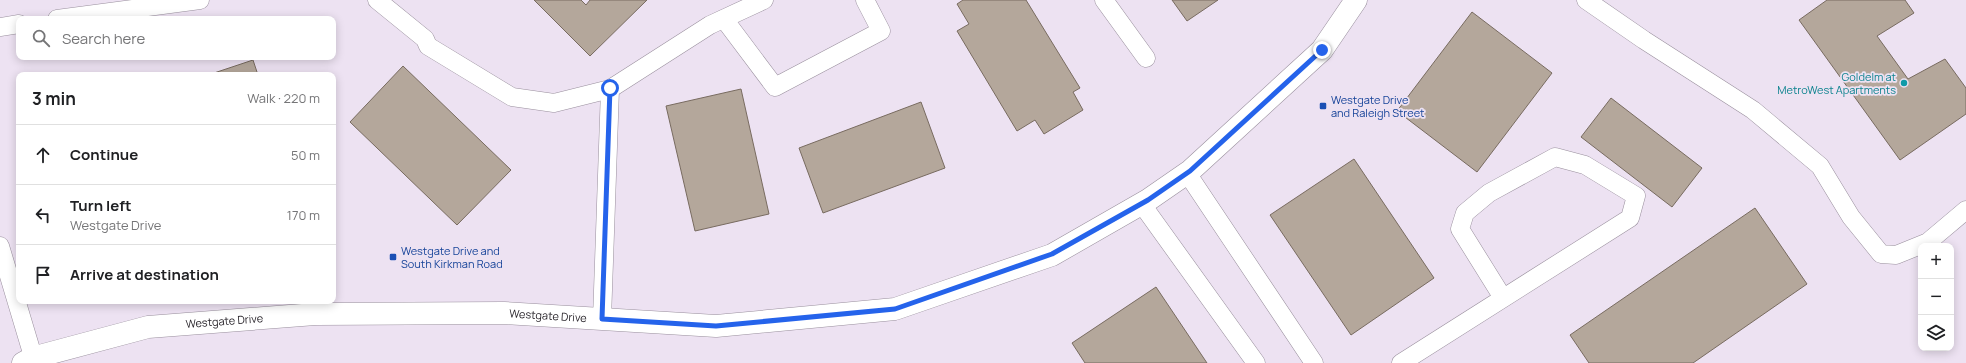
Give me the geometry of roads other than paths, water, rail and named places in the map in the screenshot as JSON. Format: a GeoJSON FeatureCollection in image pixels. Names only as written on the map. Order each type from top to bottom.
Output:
{"type":"FeatureCollection","features":[{"type":"Feature","properties":{"kind":"street","name":"Westgate Drive"},"geometry":{"type":"LineString","coordinates":[[30,361],[148,327],[315,314],[504,313],[716,326],[895,309],[1052,254],[1141,203],[1187,173],[1322,50],[1356,0]]}},
{"type":"Feature","properties":{"kind":"lane"},"geometry":{"type":"LineString","coordinates":[[80,16],[200,0]]}},
{"type":"Feature","properties":{"kind":"lane"},"geometry":{"type":"LineString","coordinates":[[377,0],[424,39],[428,46],[512,97],[554,103],[610,88],[710,25],[764,0]]}},
{"type":"Feature","properties":{"kind":"lane"},"geometry":{"type":"LineString","coordinates":[[724,19],[775,87],[881,31],[865,0]]}},
{"type":"Feature","properties":{"kind":"lane"},"geometry":{"type":"LineString","coordinates":[[1104,0],[1146,58]]}},
{"type":"Feature","properties":{"kind":"lane"},"geometry":{"type":"LineString","coordinates":[[1586,0],[1644,40],[1753,110],[1820,166],[1851,216],[1881,254],[1896,255],[1928,242],[1966,210]]}},
{"type":"Feature","properties":{"kind":"lane"},"geometry":{"type":"LineString","coordinates":[[0,27],[16,24]]}},
{"type":"Feature","properties":{"kind":"lane"},"geometry":{"type":"LineString","coordinates":[[602,319],[610,88]]}},
{"type":"Feature","properties":{"kind":"lane"},"geometry":{"type":"LineString","coordinates":[[1401,363],[1630,218],[1636,196],[1585,165],[1555,157],[1489,193],[1465,213],[1460,229],[1503,298]]}},
{"type":"Feature","properties":{"kind":"lane"},"geometry":{"type":"LineString","coordinates":[[1187,173],[1314,363]]}},
{"type":"Feature","properties":{"kind":"lane"},"geometry":{"type":"LineString","coordinates":[[1141,203],[1256,363]]}},
{"type":"Feature","properties":{"kind":"lane"},"geometry":{"type":"LineString","coordinates":[[0,246],[30,361]]}},
{"type":"Feature","properties":{"kind":"place","name":"Goldelm at MetroWest Apartments"},"geometry":{"type":"Point","coordinates":[1904,83]}},
{"type":"Feature","properties":{"kind":"place","name":"Westgate Drive and Raleigh Street"},"geometry":{"type":"Point","coordinates":[1323,106]}},
{"type":"Feature","properties":{"kind":"place","name":"Westgate Drive and South Kirkman Road"},"geometry":{"type":"Point","coordinates":[393,257]}}]}
